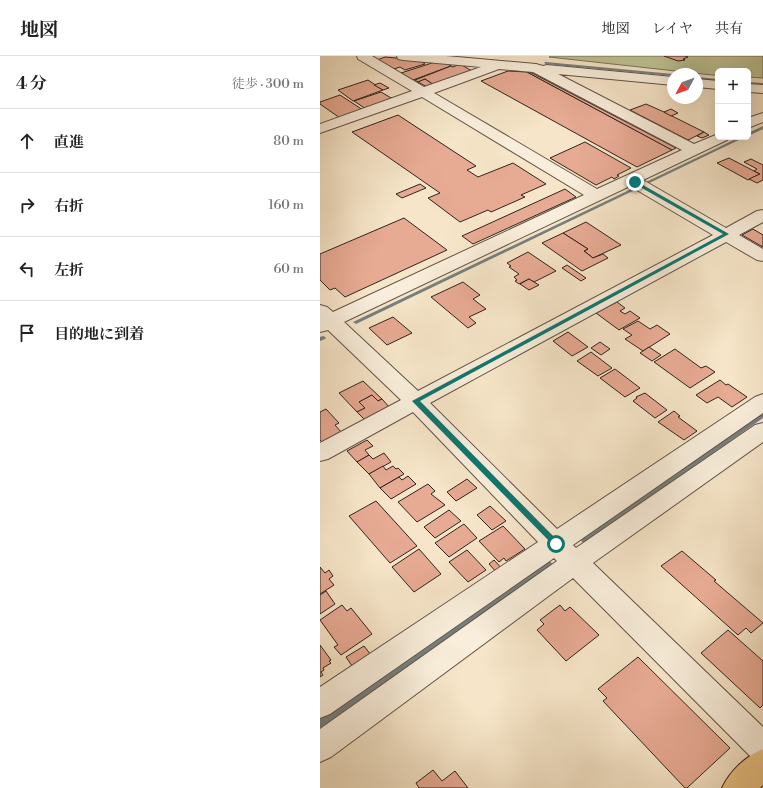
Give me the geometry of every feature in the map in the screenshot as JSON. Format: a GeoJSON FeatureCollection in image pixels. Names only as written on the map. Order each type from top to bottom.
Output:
{"type":"FeatureCollection","features":[{"type":"Feature","properties":{"kind":"main road"},"geometry":{"type":"LineString","coordinates":[[738,788],[763,764]]}},
{"type":"Feature","properties":{"kind":"street"},"geometry":{"type":"LineString","coordinates":[[363,56],[597,196]]}},
{"type":"Feature","properties":{"kind":"street"},"geometry":{"type":"LineString","coordinates":[[403,56],[499,65],[524,60],[695,151]]}},
{"type":"Feature","properties":{"kind":"street"},"geometry":{"type":"LineString","coordinates":[[320,129],[499,65],[524,60],[667,80]]}},
{"type":"Feature","properties":{"kind":"street"},"geometry":{"type":"LineString","coordinates":[[703,84],[715,85]]}},
{"type":"Feature","properties":{"kind":"street"},"geometry":{"type":"LineString","coordinates":[[751,88],[763,89]]}},
{"type":"Feature","properties":{"kind":"street"},"geometry":{"type":"LineString","coordinates":[[751,123],[763,117]]}},
{"type":"Feature","properties":{"kind":"street"},"geometry":{"type":"LineString","coordinates":[[716,140],[638,184],[597,196],[323,319],[416,401],[556,544],[763,748]]}},
{"type":"Feature","properties":{"kind":"street"},"geometry":{"type":"LineString","coordinates":[[638,184],[763,256]]}},
{"type":"Feature","properties":{"kind":"street"},"geometry":{"type":"LineString","coordinates":[[320,453],[763,215]]}},
{"type":"Feature","properties":{"kind":"street"},"geometry":{"type":"LineString","coordinates":[[320,704],[763,402]]}},
{"type":"Feature","properties":{"kind":"street"},"geometry":{"type":"LineString","coordinates":[[320,746],[575,562],[763,431]]}},
{"type":"Feature","properties":{"kind":"green space"},"geometry":{"type":"Polygon","coordinates":[[[763,56],[763,78],[751,77],[751,68],[715,68],[715,75],[712,75],[703,74],[703,68],[667,68],[667,70],[549,57],[763,56]]]}},
{"type":"Feature","properties":{"kind":"building"},"geometry":{"type":"Polygon","coordinates":[[[664,56],[688,57],[683,59],[685,60],[678,61],[664,56]]]}},
{"type":"Feature","properties":{"kind":"building"},"geometry":{"type":"Polygon","coordinates":[[[385,57],[419,60],[425,64],[405,70],[400,67],[394,69],[377,60],[385,57]]]}},
{"type":"Feature","properties":{"kind":"building"},"geometry":{"type":"Polygon","coordinates":[[[435,62],[446,63],[451,66],[413,80],[401,73],[435,62]]]}},
{"type":"Feature","properties":{"kind":"building"},"geometry":{"type":"Polygon","coordinates":[[[460,64],[472,71],[434,85],[425,79],[418,82],[415,80],[451,66],[453,67],[460,64]]]}},
{"type":"Feature","properties":{"kind":"building"},"geometry":{"type":"Polygon","coordinates":[[[508,71],[527,72],[672,150],[637,167],[481,81],[508,71]]]}},
{"type":"Feature","properties":{"kind":"building"},"geometry":{"type":"Polygon","coordinates":[[[527,72],[532,73],[676,148],[672,150],[527,72]]]}},
{"type":"Feature","properties":{"kind":"building"},"geometry":{"type":"Polygon","coordinates":[[[425,79],[434,85],[427,87],[418,82],[425,79]]]}},
{"type":"Feature","properties":{"kind":"building"},"geometry":{"type":"Polygon","coordinates":[[[368,80],[383,90],[353,101],[338,90],[368,80]]]}},
{"type":"Feature","properties":{"kind":"building"},"geometry":{"type":"Polygon","coordinates":[[[380,83],[389,88],[383,90],[374,85],[380,83]]]}},
{"type":"Feature","properties":{"kind":"building"},"geometry":{"type":"Polygon","coordinates":[[[381,92],[393,99],[366,109],[354,101],[381,92]]]}},
{"type":"Feature","properties":{"kind":"building"},"geometry":{"type":"Polygon","coordinates":[[[340,95],[363,110],[340,118],[320,104],[320,102],[340,95]]]}},
{"type":"Feature","properties":{"kind":"building"},"geometry":{"type":"Polygon","coordinates":[[[646,104],[704,132],[688,140],[630,110],[646,104]]]}},
{"type":"Feature","properties":{"kind":"building"},"geometry":{"type":"Polygon","coordinates":[[[671,109],[678,113],[671,116],[664,112],[671,109]]]}},
{"type":"Feature","properties":{"kind":"building"},"geometry":{"type":"Polygon","coordinates":[[[398,115],[476,166],[467,170],[478,177],[513,163],[546,184],[521,195],[525,197],[491,212],[488,210],[460,222],[428,198],[440,193],[352,132],[398,115]]]}},
{"type":"Feature","properties":{"kind":"building"},"geometry":{"type":"Polygon","coordinates":[[[704,132],[709,135],[702,138],[697,136],[704,132]]]}},
{"type":"Feature","properties":{"kind":"building"},"geometry":{"type":"Polygon","coordinates":[[[585,142],[631,168],[617,175],[619,176],[614,179],[612,177],[596,185],[550,158],[585,142]]]}},
{"type":"Feature","properties":{"kind":"building"},"geometry":{"type":"Polygon","coordinates":[[[729,158],[760,174],[748,180],[717,163],[729,158]]]}},
{"type":"Feature","properties":{"kind":"building"},"geometry":{"type":"Polygon","coordinates":[[[751,159],[763,165],[763,180],[757,183],[749,179],[760,174],[754,171],[757,169],[744,162],[751,159]]]}},
{"type":"Feature","properties":{"kind":"building"},"geometry":{"type":"Polygon","coordinates":[[[420,184],[426,188],[402,198],[396,194],[420,184]]]}},
{"type":"Feature","properties":{"kind":"building"},"geometry":{"type":"Polygon","coordinates":[[[565,189],[576,197],[473,244],[462,236],[565,189]]]}},
{"type":"Feature","properties":{"kind":"building"},"geometry":{"type":"Polygon","coordinates":[[[404,218],[447,250],[345,297],[335,288],[330,290],[320,280],[320,254],[404,218]]]}},
{"type":"Feature","properties":{"kind":"building"},"geometry":{"type":"Polygon","coordinates":[[[586,222],[621,245],[593,258],[584,251],[588,249],[563,233],[586,222]]]}},
{"type":"Feature","properties":{"kind":"building"},"geometry":{"type":"Polygon","coordinates":[[[753,229],[763,235],[763,247],[742,235],[753,229]]]}},
{"type":"Feature","properties":{"kind":"building"},"geometry":{"type":"Polygon","coordinates":[[[563,233],[588,249],[584,251],[593,258],[603,254],[608,258],[582,271],[542,243],[563,233]]]}},
{"type":"Feature","properties":{"kind":"building"},"geometry":{"type":"Polygon","coordinates":[[[528,252],[556,271],[534,282],[529,279],[519,284],[515,281],[517,280],[514,277],[519,274],[509,267],[511,266],[507,263],[528,252]]]}},
{"type":"Feature","properties":{"kind":"building"},"geometry":{"type":"Polygon","coordinates":[[[567,265],[586,278],[581,281],[562,268],[567,265]]]}},
{"type":"Feature","properties":{"kind":"building"},"geometry":{"type":"Polygon","coordinates":[[[529,279],[539,285],[529,290],[520,284],[529,279]]]}},
{"type":"Feature","properties":{"kind":"building"},"geometry":{"type":"Polygon","coordinates":[[[463,282],[480,295],[473,299],[486,309],[469,317],[476,323],[468,328],[431,297],[463,282]]]}},
{"type":"Feature","properties":{"kind":"building"},"geometry":{"type":"Polygon","coordinates":[[[617,302],[625,308],[620,311],[625,314],[630,311],[640,318],[619,330],[596,313],[617,302]]]}},
{"type":"Feature","properties":{"kind":"building"},"geometry":{"type":"Polygon","coordinates":[[[393,317],[412,333],[387,345],[369,328],[393,317]]]}},
{"type":"Feature","properties":{"kind":"building"},"geometry":{"type":"Polygon","coordinates":[[[638,321],[650,329],[657,325],[670,334],[643,351],[625,339],[632,335],[623,329],[638,321]]]}},
{"type":"Feature","properties":{"kind":"building"},"geometry":{"type":"Polygon","coordinates":[[[568,332],[588,347],[572,356],[553,341],[568,332]]]}},
{"type":"Feature","properties":{"kind":"building"},"geometry":{"type":"Polygon","coordinates":[[[600,342],[610,349],[601,355],[591,348],[600,342]]]}},
{"type":"Feature","properties":{"kind":"building"},"geometry":{"type":"Polygon","coordinates":[[[649,347],[661,355],[652,361],[640,353],[649,347]]]}},
{"type":"Feature","properties":{"kind":"building"},"geometry":{"type":"Polygon","coordinates":[[[675,349],[701,368],[706,366],[715,372],[690,388],[654,362],[675,349]]]}},
{"type":"Feature","properties":{"kind":"building"},"geometry":{"type":"Polygon","coordinates":[[[591,352],[612,368],[598,376],[577,361],[591,352]]]}},
{"type":"Feature","properties":{"kind":"building"},"geometry":{"type":"Polygon","coordinates":[[[615,369],[640,388],[625,397],[600,378],[615,369]]]}},
{"type":"Feature","properties":{"kind":"building"},"geometry":{"type":"Polygon","coordinates":[[[720,380],[747,397],[732,407],[718,397],[707,403],[696,395],[720,380]]]}},
{"type":"Feature","properties":{"kind":"building"},"geometry":{"type":"Polygon","coordinates":[[[363,381],[382,399],[378,401],[372,395],[359,402],[365,408],[357,412],[339,393],[363,381]]]}},
{"type":"Feature","properties":{"kind":"building"},"geometry":{"type":"Polygon","coordinates":[[[645,393],[667,410],[655,418],[633,401],[637,398],[636,397],[645,393]]]}},
{"type":"Feature","properties":{"kind":"building"},"geometry":{"type":"Polygon","coordinates":[[[372,395],[378,401],[382,399],[390,408],[366,421],[357,412],[365,408],[359,402],[372,395]]]}},
{"type":"Feature","properties":{"kind":"building"},"geometry":{"type":"Polygon","coordinates":[[[326,409],[339,423],[335,425],[342,433],[323,443],[320,440],[320,412],[326,409]]]}},
{"type":"Feature","properties":{"kind":"building"},"geometry":{"type":"Polygon","coordinates":[[[674,411],[680,416],[678,417],[697,431],[684,440],[658,422],[674,411]]]}},
{"type":"Feature","properties":{"kind":"building"},"geometry":{"type":"Polygon","coordinates":[[[367,440],[373,446],[365,450],[369,455],[357,462],[347,451],[367,440]]]}},
{"type":"Feature","properties":{"kind":"building"},"geometry":{"type":"Polygon","coordinates":[[[384,453],[391,462],[369,474],[357,462],[369,455],[373,459],[384,453]]]}},
{"type":"Feature","properties":{"kind":"building"},"geometry":{"type":"Polygon","coordinates":[[[383,466],[386,470],[393,466],[396,469],[398,468],[404,474],[380,488],[369,474],[383,466]]]}},
{"type":"Feature","properties":{"kind":"building"},"geometry":{"type":"Polygon","coordinates":[[[408,476],[416,484],[391,499],[380,488],[399,477],[402,480],[408,476]]]}},
{"type":"Feature","properties":{"kind":"building"},"geometry":{"type":"Polygon","coordinates":[[[467,479],[477,488],[456,501],[447,492],[467,479]]]}},
{"type":"Feature","properties":{"kind":"building"},"geometry":{"type":"Polygon","coordinates":[[[428,484],[435,491],[431,494],[445,505],[417,522],[398,502],[428,484]]]}},
{"type":"Feature","properties":{"kind":"building"},"geometry":{"type":"Polygon","coordinates":[[[376,501],[417,546],[390,563],[349,516],[376,501]]]}},
{"type":"Feature","properties":{"kind":"building"},"geometry":{"type":"Polygon","coordinates":[[[490,506],[506,521],[492,530],[477,515],[490,506]]]}},
{"type":"Feature","properties":{"kind":"building"},"geometry":{"type":"Polygon","coordinates":[[[449,510],[461,521],[435,538],[424,527],[449,510]]]}},
{"type":"Feature","properties":{"kind":"building"},"geometry":{"type":"Polygon","coordinates":[[[464,524],[477,538],[449,557],[435,543],[464,524]]]}},
{"type":"Feature","properties":{"kind":"building"},"geometry":{"type":"Polygon","coordinates":[[[503,526],[525,549],[506,561],[504,558],[499,562],[479,541],[503,526]]]}},
{"type":"Feature","properties":{"kind":"building"},"geometry":{"type":"Polygon","coordinates":[[[419,549],[441,574],[414,592],[392,567],[419,549]]]}},
{"type":"Feature","properties":{"kind":"building"},"geometry":{"type":"Polygon","coordinates":[[[467,550],[486,570],[468,582],[449,562],[467,550]]]}},
{"type":"Feature","properties":{"kind":"building"},"geometry":{"type":"Polygon","coordinates":[[[682,551],[763,623],[751,633],[746,628],[738,635],[661,566],[682,551]]]}},
{"type":"Feature","properties":{"kind":"building"},"geometry":{"type":"Polygon","coordinates":[[[494,560],[505,572],[499,575],[489,564],[494,560]]]}},
{"type":"Feature","properties":{"kind":"building"},"geometry":{"type":"Polygon","coordinates":[[[320,567],[325,573],[329,570],[333,576],[329,579],[334,585],[320,594],[320,567]]]}},
{"type":"Feature","properties":{"kind":"building"},"geometry":{"type":"Polygon","coordinates":[[[326,591],[335,604],[320,614],[320,595],[326,591]]]}},
{"type":"Feature","properties":{"kind":"building"},"geometry":{"type":"Polygon","coordinates":[[[342,605],[347,611],[351,608],[372,634],[341,655],[334,647],[338,645],[320,620],[342,605]]]}},
{"type":"Feature","properties":{"kind":"building"},"geometry":{"type":"Polygon","coordinates":[[[560,605],[565,611],[570,607],[599,635],[566,661],[537,630],[544,624],[540,620],[560,605]]]}},
{"type":"Feature","properties":{"kind":"building"},"geometry":{"type":"Polygon","coordinates":[[[728,630],[763,661],[763,705],[760,708],[701,653],[728,630]]]}},
{"type":"Feature","properties":{"kind":"building"},"geometry":{"type":"Polygon","coordinates":[[[320,645],[331,660],[329,661],[331,663],[323,668],[324,670],[321,672],[323,675],[320,677],[320,645]]]}},
{"type":"Feature","properties":{"kind":"building"},"geometry":{"type":"Polygon","coordinates":[[[364,646],[375,660],[356,672],[346,657],[364,646]]]}},
{"type":"Feature","properties":{"kind":"building"},"geometry":{"type":"Polygon","coordinates":[[[638,657],[730,748],[687,788],[685,788],[603,701],[607,698],[598,689],[638,657]]]}},
{"type":"Feature","properties":{"kind":"building"},"geometry":{"type":"Polygon","coordinates":[[[433,770],[442,781],[455,771],[468,788],[419,788],[416,783],[433,770]]]}},
{"type":"Feature","properties":{"kind":"waterway"},"geometry":{"type":"LineString","coordinates":[[546,63],[667,74]]}},
{"type":"Feature","properties":{"kind":"waterway"},"geometry":{"type":"LineString","coordinates":[[703,79],[715,80]]}},
{"type":"Feature","properties":{"kind":"waterway"},"geometry":{"type":"LineString","coordinates":[[751,83],[763,84]]}},
{"type":"Feature","properties":{"kind":"waterway"},"geometry":{"type":"LineString","coordinates":[[751,133],[763,127]]}},
{"type":"Feature","properties":{"kind":"waterway"},"geometry":{"type":"LineString","coordinates":[[356,322],[737,140]]}},
{"type":"Feature","properties":{"kind":"waterway"},"geometry":{"type":"LineString","coordinates":[[584,540],[763,415]]}},
{"type":"Feature","properties":{"kind":"waterway"},"geometry":{"type":"LineString","coordinates":[[320,724],[549,564]]}},
{"type":"Feature","properties":{"kind":"route"},"geometry":{"type":"LineString","coordinates":[[556,544],[416,401],[726,234],[635,182]]}}]}
